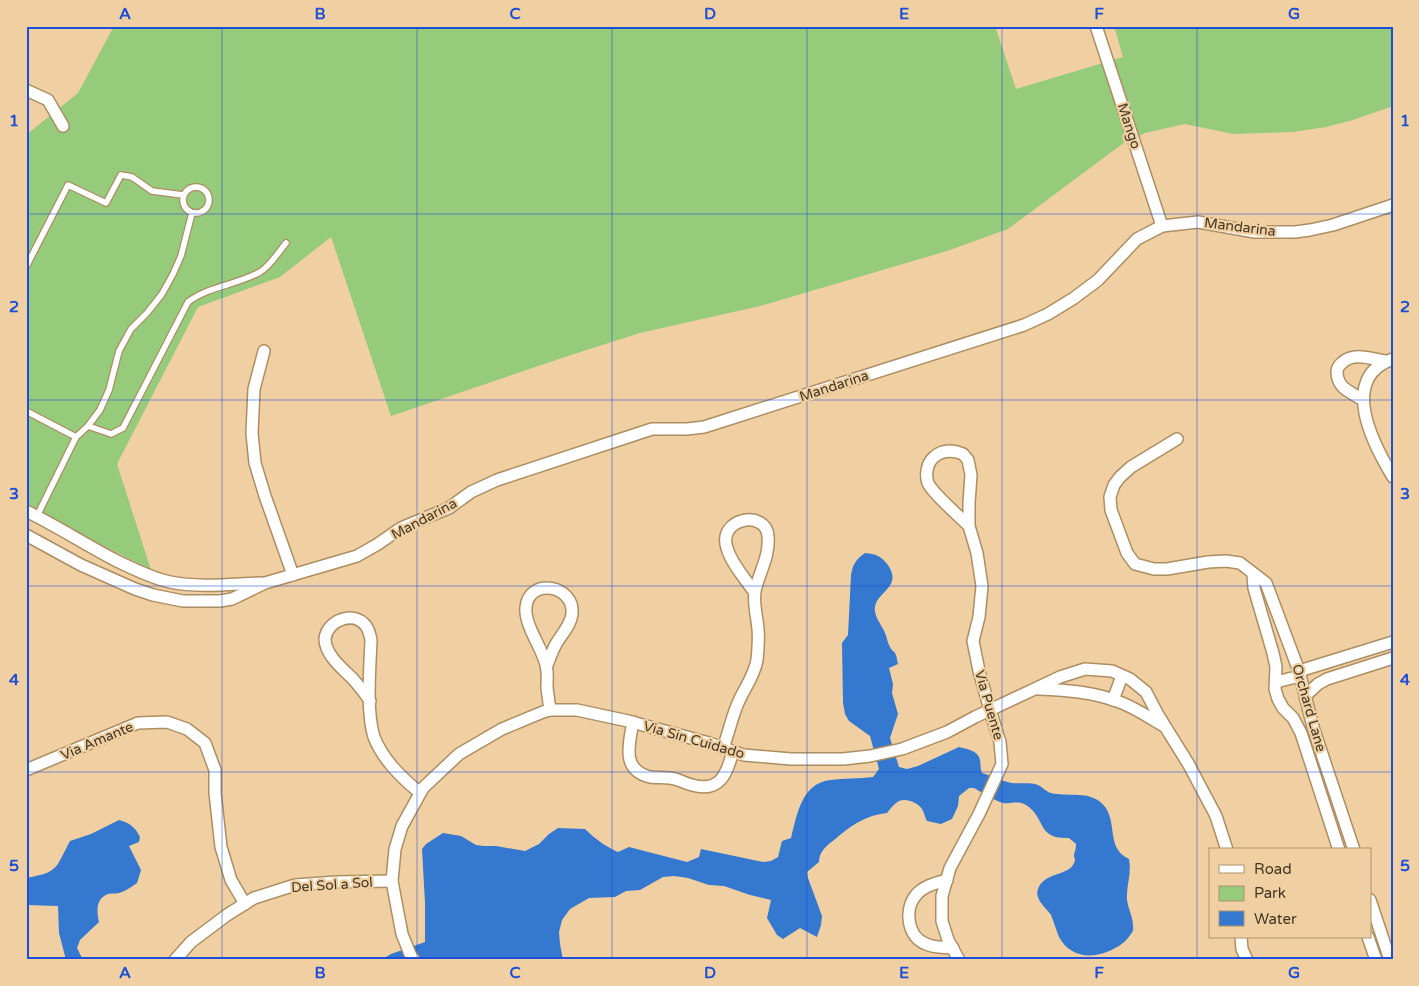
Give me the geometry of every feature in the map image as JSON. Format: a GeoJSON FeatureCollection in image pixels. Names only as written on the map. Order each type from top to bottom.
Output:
{"type":"FeatureCollection","features":[{"type":"Feature","properties":{"kind":"street","name":"Mango"},"geometry":{"type":"LineString","coordinates":[[1096,26],[1162,226]]}},
{"type":"Feature","properties":{"kind":"street"},"geometry":{"type":"LineString","coordinates":[[26,90],[48,100],[63,126]]}},
{"type":"Feature","properties":{"kind":"street","name":"Mandarina"},"geometry":{"type":"LineString","coordinates":[[27,536],[82,565],[153,595],[183,601],[220,601],[232,599],[266,583],[356,556],[401,528],[450,508],[471,492],[496,480],[652,429],[704,427],[1024,325],[1048,314],[1074,298],[1098,280],[1137,239],[1162,226],[1198,222],[1254,232],[1295,232],[1333,225],[1393,205]]}},
{"type":"Feature","properties":{"kind":"street"},"geometry":{"type":"LineString","coordinates":[[264,351],[254,389],[252,433],[255,463],[293,575]]}},
{"type":"Feature","properties":{"kind":"street"},"geometry":{"type":"LineString","coordinates":[[1363,400],[1343,387],[1338,380],[1338,366],[1352,357],[1389,360]]}},
{"type":"Feature","properties":{"kind":"street"},"geometry":{"type":"LineString","coordinates":[[1389,360],[1374,369],[1367,380],[1362,395],[1364,412],[1380,456],[1393,477]]}},
{"type":"Feature","properties":{"kind":"street","name":"Orchard Lane"},"geometry":{"type":"LineString","coordinates":[[1177,439],[1131,467],[1114,485],[1110,497],[1111,510],[1127,553],[1135,564],[1154,569],[1167,569],[1208,562],[1226,561],[1240,564],[1266,583],[1300,674],[1313,727],[1353,848]]}},
{"type":"Feature","properties":{"kind":"street","name":"Via Puente"},"geometry":{"type":"LineString","coordinates":[[959,960],[948,940],[942,921],[942,896],[950,868],[999,774],[1002,764],[1000,742],[979,671],[973,641],[980,617],[982,586],[977,553],[969,526],[971,474],[968,460],[963,454],[948,450],[939,452],[932,458],[928,466],[928,482],[933,491],[969,526]]}},
{"type":"Feature","properties":{"kind":"street","name":"Mandarina"},"geometry":{"type":"LineString","coordinates":[[32,514],[91,548],[147,575],[168,582],[205,585],[266,583]]}},
{"type":"Feature","properties":{"kind":"street"},"geometry":{"type":"LineString","coordinates":[[27,536],[32,514]]}},
{"type":"Feature","properties":{"kind":"street"},"geometry":{"type":"LineString","coordinates":[[633,722],[628,755],[636,770],[642,775],[653,778],[667,777],[690,785],[706,787],[714,785],[725,775],[736,707],[756,667],[758,631],[755,593],[768,551],[766,526],[751,520],[742,520],[730,527],[725,541],[727,550],[755,593]]}},
{"type":"Feature","properties":{"kind":"street"},"geometry":{"type":"LineString","coordinates":[[82,565],[91,548]]}},
{"type":"Feature","properties":{"kind":"street","name":"Orchard Lane"},"geometry":{"type":"LineString","coordinates":[[1253,574],[1254,588],[1274,653],[1275,689],[1278,699],[1302,733],[1338,848]]}},
{"type":"Feature","properties":{"kind":"street"},"geometry":{"type":"LineString","coordinates":[[414,960],[402,934],[392,881],[395,849],[402,826],[423,788],[459,754],[502,729],[550,710],[546,665],[529,623],[526,606],[534,592],[544,588],[552,588],[561,591],[566,596],[572,606],[572,616],[546,665]]}},
{"type":"Feature","properties":{"kind":"street"},"geometry":{"type":"LineString","coordinates":[[370,701],[363,690],[332,657],[327,649],[325,641],[327,632],[332,624],[339,620],[351,618],[361,621],[370,633],[371,640],[370,713],[374,736],[386,759],[402,778],[420,793]]}},
{"type":"Feature","properties":{"kind":"street"},"geometry":{"type":"LineString","coordinates":[[1276,682],[1393,642]]}},
{"type":"Feature","properties":{"kind":"street"},"geometry":{"type":"LineString","coordinates":[[1305,696],[1318,684],[1328,679],[1393,658]]}},
{"type":"Feature","properties":{"kind":"street","name":"Via Sin Cuidado"},"geometry":{"type":"LineString","coordinates":[[550,710],[578,710],[633,722],[744,755],[791,759],[843,759],[870,756],[896,750],[948,732],[1035,689],[1085,669],[1112,672],[1130,679],[1146,692],[1165,727],[1189,764],[1216,816],[1226,848]]}},
{"type":"Feature","properties":{"kind":"street"},"geometry":{"type":"LineString","coordinates":[[1113,700],[1122,676]]}},
{"type":"Feature","properties":{"kind":"street","name":"Via Sin Cuidado"},"geometry":{"type":"LineString","coordinates":[[1035,689],[1074,690],[1102,696],[1124,703],[1165,727]]}},
{"type":"Feature","properties":{"kind":"street","name":"Via Amante"},"geometry":{"type":"LineString","coordinates":[[26,770],[138,723],[167,722],[187,729],[205,743],[215,770],[220,847],[231,880],[245,904]]}},
{"type":"Feature","properties":{"kind":"street"},"geometry":{"type":"LineString","coordinates":[[947,880],[928,886],[916,894],[910,904],[908,918],[917,939],[925,944],[953,948]]}},
{"type":"Feature","properties":{"kind":"street","name":"Del Sol a Sol"},"geometry":{"type":"LineString","coordinates":[[175,960],[191,942],[227,915],[254,898],[295,885],[392,881]]}},
{"type":"Feature","properties":{"kind":"street"},"geometry":{"type":"LineString","coordinates":[[1372,906],[1390,960]]}},
{"type":"Feature","properties":{"kind":"street"},"geometry":{"type":"LineString","coordinates":[[1241,938],[1242,956]]}},
{"type":"Feature","properties":{"kind":"street"},"geometry":{"type":"LineString","coordinates":[[1368,938],[1376,960]]}},
{"type":"Feature","properties":{"kind":"lane"},"geometry":{"type":"LineString","coordinates":[[26,266],[68,185],[106,203],[121,175],[132,177],[152,191],[183,195]]}},
{"type":"Feature","properties":{"kind":"lane"},"geometry":{"type":"LineString","coordinates":[[200,187],[206,191],[209,204],[205,210],[192,213],[185,209],[182,202],[183,195],[187,190],[200,187]]}},
{"type":"Feature","properties":{"kind":"lane"},"geometry":{"type":"LineString","coordinates":[[32,514],[76,437],[88,426],[100,410],[109,390],[119,351],[127,336],[162,294],[173,274],[181,256],[192,213]]}},
{"type":"Feature","properties":{"kind":"lane"},"geometry":{"type":"LineString","coordinates":[[88,426],[111,434],[124,428],[188,302],[199,294],[261,272],[286,243]]}},
{"type":"Feature","properties":{"kind":"lane"},"geometry":{"type":"LineString","coordinates":[[26,411],[76,437]]}},
{"type":"Feature","properties":{"kind":"green space"},"geometry":{"type":"Polygon","coordinates":[[[114,26],[995,26],[1016,89],[1123,57],[1114,26],[1393,26],[1393,106],[1353,120],[1326,127],[1293,132],[1233,134],[1185,124],[1145,133],[1125,142],[1008,229],[947,251],[760,306],[640,333],[391,416],[331,237],[280,277],[198,307],[117,464],[151,570],[26,506],[26,135],[78,93],[114,26]]]}},
{"type":"Feature","properties":{"kind":"water"},"geometry":{"type":"Polygon","coordinates":[[[865,553],[881,558],[888,565],[892,573],[890,585],[875,605],[875,612],[890,648],[896,654],[898,664],[889,668],[893,684],[892,693],[898,714],[890,738],[899,767],[907,769],[918,766],[959,747],[977,754],[982,773],[1011,783],[1035,784],[1051,793],[1088,796],[1099,801],[1106,808],[1109,815],[1116,847],[1121,854],[1129,859],[1127,900],[1133,931],[1124,942],[1098,955],[1080,954],[1072,951],[1065,945],[1059,937],[1051,915],[1039,900],[1037,893],[1045,880],[1071,867],[1075,861],[1076,844],[1069,838],[1051,835],[1046,832],[1033,810],[1026,805],[1017,802],[1003,803],[974,788],[969,788],[959,796],[958,806],[952,819],[941,824],[927,821],[922,809],[918,805],[902,800],[896,803],[887,813],[872,816],[852,826],[826,847],[820,855],[819,862],[807,872],[822,916],[817,937],[800,928],[783,939],[777,935],[767,918],[771,900],[724,886],[709,885],[688,878],[674,876],[663,877],[640,890],[626,891],[615,897],[589,898],[570,909],[562,920],[559,932],[563,960],[381,960],[391,954],[425,942],[422,849],[426,844],[443,833],[461,836],[476,845],[525,851],[539,844],[558,828],[585,829],[600,842],[618,852],[629,847],[687,862],[699,857],[701,849],[763,862],[771,861],[778,857],[782,841],[791,838],[798,811],[806,794],[820,783],[830,780],[873,777],[879,769],[870,736],[849,721],[845,714],[843,703],[842,643],[848,635],[851,575],[855,562],[865,553]]]}},
{"type":"Feature","properties":{"kind":"water"},"geometry":{"type":"Polygon","coordinates":[[[119,820],[132,826],[140,837],[139,842],[129,846],[141,870],[137,883],[124,891],[108,894],[101,899],[98,910],[99,922],[80,940],[77,948],[83,960],[66,960],[59,933],[58,906],[26,905],[26,878],[45,874],[55,868],[70,841],[91,834],[119,820]]]}}]}
